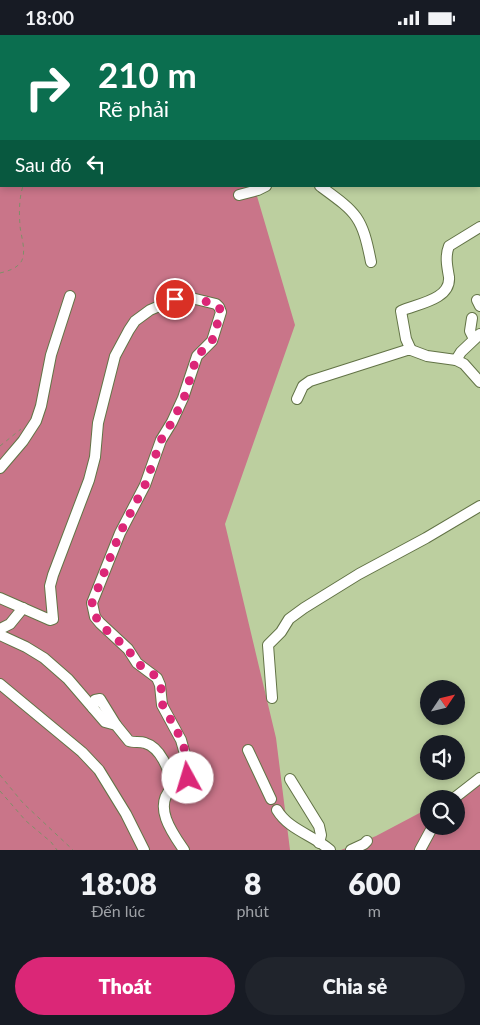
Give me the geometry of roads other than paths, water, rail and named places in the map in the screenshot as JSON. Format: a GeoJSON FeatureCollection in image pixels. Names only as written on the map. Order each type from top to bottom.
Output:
{"type":"FeatureCollection","features":[{"type":"Feature","properties":{"kind":"street"},"geometry":{"type":"LineString","coordinates":[[239,195],[264,187]]}},
{"type":"Feature","properties":{"kind":"street"},"geometry":{"type":"LineString","coordinates":[[321,187],[357,216],[362,224],[372,262]]}},
{"type":"Feature","properties":{"kind":"street"},"geometry":{"type":"LineString","coordinates":[[411,350],[406,339],[401,311],[432,299],[448,288],[446,255],[449,246],[480,227]]}},
{"type":"Feature","properties":{"kind":"street"},"geometry":{"type":"LineString","coordinates":[[0,468],[23,441],[36,421],[41,406],[51,355],[70,296]]}},
{"type":"Feature","properties":{"kind":"street"},"geometry":{"type":"LineString","coordinates":[[0,599],[53,619],[50,586],[53,575],[89,480],[95,457],[98,423],[115,357],[135,321],[150,310],[183,296],[216,304],[221,312],[212,341],[197,356],[184,398],[161,440],[145,485],[120,533],[92,603],[95,617],[100,623],[128,649],[137,663],[157,678],[160,685],[162,705],[181,740],[189,773],[185,782],[170,790],[165,799],[164,810],[166,819],[184,850]]}},
{"type":"Feature","properties":{"kind":"street"},"geometry":{"type":"LineString","coordinates":[[456,360],[461,352],[477,337],[470,331],[472,318]]}},
{"type":"Feature","properties":{"kind":"street"},"geometry":{"type":"LineString","coordinates":[[297,399],[304,386],[310,381],[411,350],[427,356],[464,363],[480,381]]}},
{"type":"Feature","properties":{"kind":"street"},"geometry":{"type":"LineString","coordinates":[[272,699],[268,645],[281,632],[289,619],[359,574],[480,506]]}},
{"type":"Feature","properties":{"kind":"street"},"geometry":{"type":"LineString","coordinates":[[0,629],[10,624],[23,608]]}},
{"type":"Feature","properties":{"kind":"street"},"geometry":{"type":"LineString","coordinates":[[0,635],[26,647],[44,659],[68,679],[82,698],[105,722],[116,725],[129,741],[144,743],[154,748],[163,762],[174,787]]}},
{"type":"Feature","properties":{"kind":"street"},"geometry":{"type":"LineString","coordinates":[[0,684],[82,752],[99,770],[126,814],[144,850]]}},
{"type":"Feature","properties":{"kind":"street"},"geometry":{"type":"LineString","coordinates":[[248,750],[271,799]]}},
{"type":"Feature","properties":{"kind":"street"},"geometry":{"type":"LineString","coordinates":[[464,790],[480,778]]}},
{"type":"Feature","properties":{"kind":"street"},"geometry":{"type":"LineString","coordinates":[[290,779],[319,826],[322,835],[319,843]]}},
{"type":"Feature","properties":{"kind":"street"},"geometry":{"type":"LineString","coordinates":[[277,811],[290,825],[330,850]]}},
{"type":"Feature","properties":{"kind":"street"},"geometry":{"type":"LineString","coordinates":[[420,850],[428,835]]}},
{"type":"Feature","properties":{"kind":"street"},"geometry":{"type":"LineString","coordinates":[[351,850],[364,845],[366,841]]}}]}
